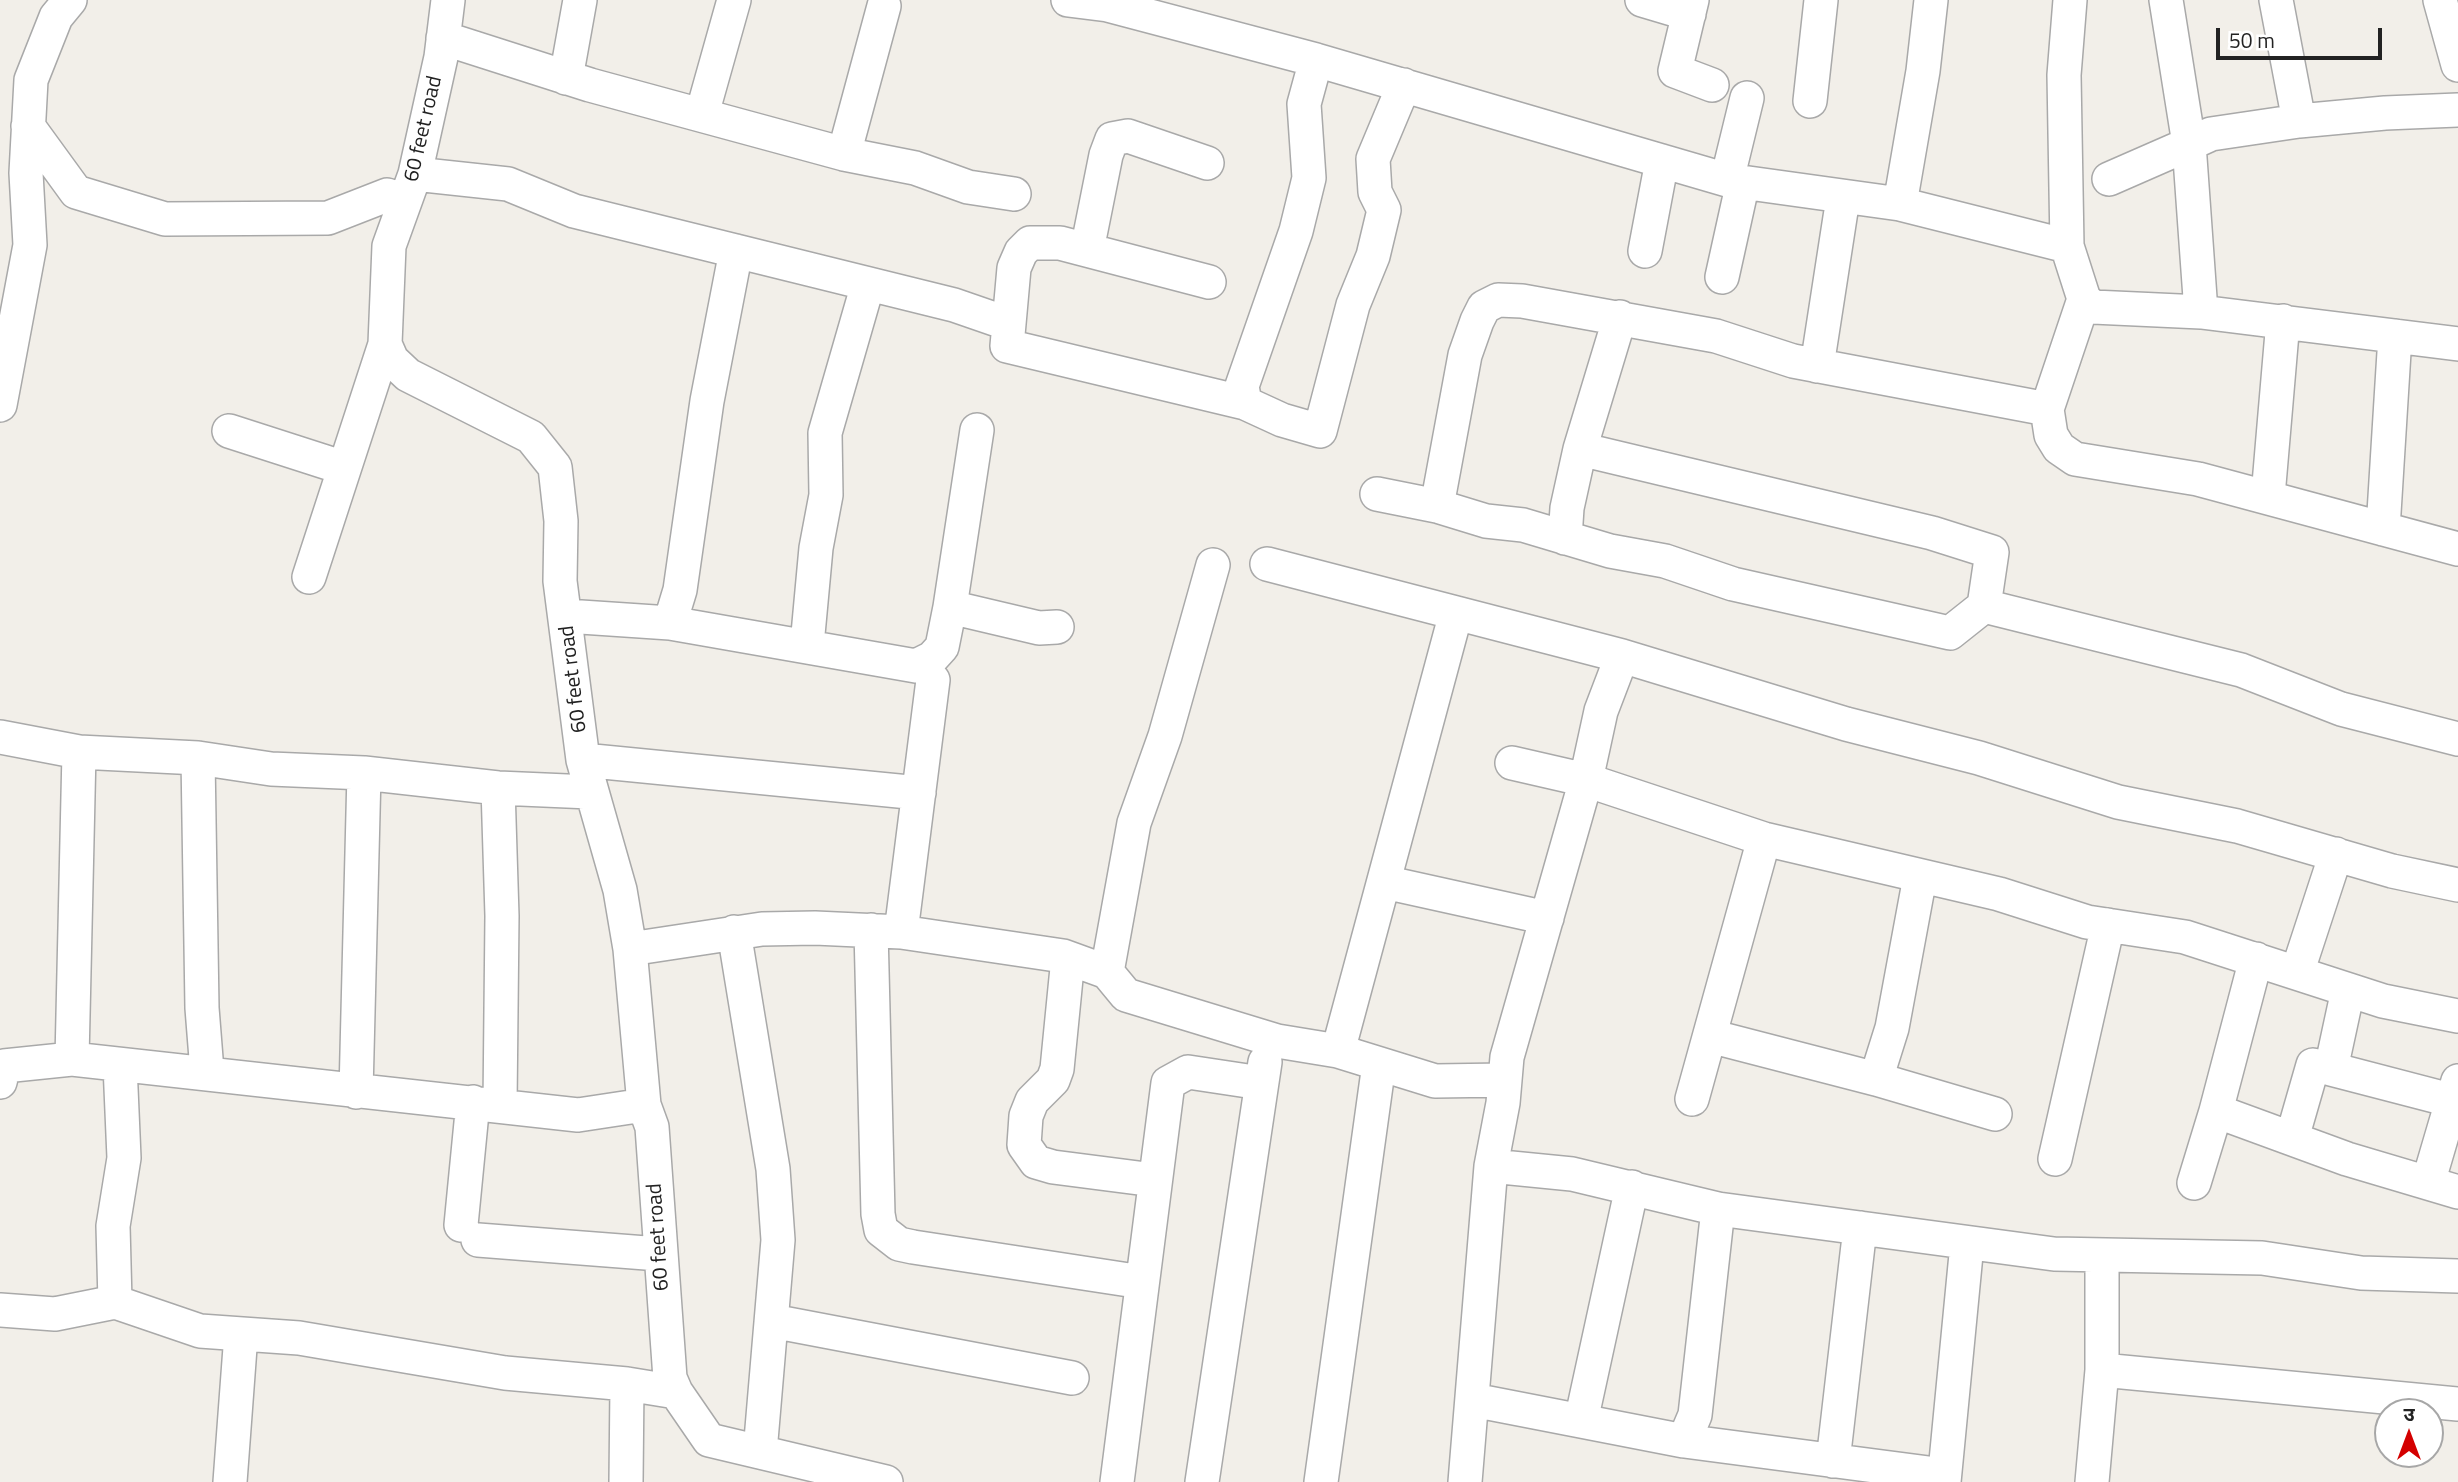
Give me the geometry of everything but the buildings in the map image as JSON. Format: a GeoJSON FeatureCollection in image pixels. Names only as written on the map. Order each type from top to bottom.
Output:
{"type":"FeatureCollection","features":[{"type":"Feature","properties":{"kind":"street"},"geometry":{"type":"LineString","coordinates":[[0,405],[30,245],[26,173],[31,80],[56,18],[70,0]]}},
{"type":"Feature","properties":{"kind":"street","name":"60 feet road"},"geometry":{"type":"LineString","coordinates":[[448,0],[443,38],[410,188],[389,246],[385,344],[392,360],[408,375],[506,422],[531,437],[555,467],[558,485],[560,581],[583,760],[620,890],[630,949],[644,1105],[652,1127],[659,1254],[670,1378],[676,1392],[709,1440],[779,1465]]}},
{"type":"Feature","properties":{"kind":"street"},"geometry":{"type":"LineString","coordinates":[[566,78],[580,0]]}},
{"type":"Feature","properties":{"kind":"street"},"geometry":{"type":"LineString","coordinates":[[702,114],[734,0]]}},
{"type":"Feature","properties":{"kind":"street"},"geometry":{"type":"LineString","coordinates":[[1068,0],[1108,5],[1316,60],[1735,181],[1900,204],[2067,246]]}},
{"type":"Feature","properties":{"kind":"street"},"geometry":{"type":"LineString","coordinates":[[1642,0],[1690,7],[1675,71],[1712,85]]}},
{"type":"Feature","properties":{"kind":"street"},"geometry":{"type":"LineString","coordinates":[[1810,101],[1821,0]]}},
{"type":"Feature","properties":{"kind":"street"},"geometry":{"type":"LineString","coordinates":[[1900,204],[1923,71],[1931,0]]}},
{"type":"Feature","properties":{"kind":"street"},"geometry":{"type":"LineString","coordinates":[[2070,0],[2064,75],[2067,246],[2084,299],[2093,307],[2283,321],[2458,344]]}},
{"type":"Feature","properties":{"kind":"street"},"geometry":{"type":"LineString","coordinates":[[2166,0],[2189,144],[2201,313]]}},
{"type":"Feature","properties":{"kind":"street"},"geometry":{"type":"LineString","coordinates":[[2276,0],[2299,121]]}},
{"type":"Feature","properties":{"kind":"street"},"geometry":{"type":"LineString","coordinates":[[2440,0],[2458,65]]}},
{"type":"Feature","properties":{"kind":"street"},"geometry":{"type":"LineString","coordinates":[[844,154],[884,6]]}},
{"type":"Feature","properties":{"kind":"street"},"geometry":{"type":"LineString","coordinates":[[443,38],[566,78],[844,154],[915,167],[968,187],[1014,194]]}},
{"type":"Feature","properties":{"kind":"street"},"geometry":{"type":"LineString","coordinates":[[1245,403],[1242,395],[1245,376],[1296,231],[1309,178],[1304,104],[1316,60]]}},
{"type":"Feature","properties":{"kind":"street"},"geometry":{"type":"LineString","coordinates":[[1209,282],[1087,250],[1042,241],[1030,243],[1021,251],[1014,268],[1007,346],[1245,403],[1282,420],[1320,431],[1353,306],[1373,256],[1384,211],[1375,192],[1373,159],[1404,85]]}},
{"type":"Feature","properties":{"kind":"street"},"geometry":{"type":"LineString","coordinates":[[1722,277],[1747,98]]}},
{"type":"Feature","properties":{"kind":"street"},"geometry":{"type":"LineString","coordinates":[[2109,179],[2211,134],[2299,121],[2458,110]]}},
{"type":"Feature","properties":{"kind":"street"},"geometry":{"type":"LineString","coordinates":[[29,126],[76,192],[165,219],[328,218],[410,188],[508,184],[573,211],[954,305],[1009,324]]}},
{"type":"Feature","properties":{"kind":"street"},"geometry":{"type":"LineString","coordinates":[[1087,250],[1106,155],[1112,139],[1128,136],[1207,163]]}},
{"type":"Feature","properties":{"kind":"street"},"geometry":{"type":"LineString","coordinates":[[1645,251],[1662,161]]}},
{"type":"Feature","properties":{"kind":"street"},"geometry":{"type":"LineString","coordinates":[[1817,366],[1843,198]]}},
{"type":"Feature","properties":{"kind":"street"},"geometry":{"type":"LineString","coordinates":[[670,623],[680,590],[707,401],[736,251]]}},
{"type":"Feature","properties":{"kind":"street"},"geometry":{"type":"LineString","coordinates":[[807,645],[816,548],[825,495],[825,433],[868,284]]}},
{"type":"Feature","properties":{"kind":"street"},"geometry":{"type":"LineString","coordinates":[[2084,299],[2047,409],[2051,435],[2059,448],[2075,458],[2198,479],[2458,549]]}},
{"type":"Feature","properties":{"kind":"street"},"geometry":{"type":"LineString","coordinates":[[1437,506],[1465,355],[1484,307],[1498,300],[1522,301],[1620,317],[1716,336],[1817,366],[2047,409]]}},
{"type":"Feature","properties":{"kind":"street"},"geometry":{"type":"LineString","coordinates":[[1565,538],[1567,508],[1580,449],[1620,317]]}},
{"type":"Feature","properties":{"kind":"street"},"geometry":{"type":"LineString","coordinates":[[2268,496],[2283,321]]}},
{"type":"Feature","properties":{"kind":"street"},"geometry":{"type":"LineString","coordinates":[[2383,529],[2395,336]]}},
{"type":"Feature","properties":{"kind":"street"},"geometry":{"type":"LineString","coordinates":[[309,577],[385,344]]}},
{"type":"Feature","properties":{"kind":"street"},"geometry":{"type":"LineString","coordinates":[[566,616],[670,623],[916,666],[932,658],[942,647],[977,429]]}},
{"type":"Feature","properties":{"kind":"street"},"geometry":{"type":"LineString","coordinates":[[229,431],[344,468]]}},
{"type":"Feature","properties":{"kind":"street"},"geometry":{"type":"LineString","coordinates":[[1377,494],[1437,506],[1486,521],[1523,525],[1610,551],[1665,561],[1733,584],[1950,633],[1984,606],[1992,552],[1933,533],[1580,449]]}},
{"type":"Feature","properties":{"kind":"street"},"geometry":{"type":"LineString","coordinates":[[1267,564],[1622,656],[1846,724],[1979,758],[2118,802],[2237,826],[2458,886]]}},
{"type":"Feature","properties":{"kind":"street"},"geometry":{"type":"LineString","coordinates":[[1107,972],[1134,822],[1165,736],[1213,565]]}},
{"type":"Feature","properties":{"kind":"street"},"geometry":{"type":"LineString","coordinates":[[1984,606],[2241,670],[2341,709],[2458,739]]}},
{"type":"Feature","properties":{"kind":"street"},"geometry":{"type":"LineString","coordinates":[[950,607],[1039,628],[1057,627]]}},
{"type":"Feature","properties":{"kind":"street"},"geometry":{"type":"LineString","coordinates":[[1338,1051],[1456,613]]}},
{"type":"Feature","properties":{"kind":"street"},"geometry":{"type":"LineString","coordinates":[[1465,1482],[1491,1166],[1506,1080],[1507,1057],[1586,780],[1601,711],[1622,656]]}},
{"type":"Feature","properties":{"kind":"street"},"geometry":{"type":"LineString","coordinates":[[933,680],[919,793],[886,931],[878,1214],[881,1230],[888,1238],[913,1248],[1142,1282]]}},
{"type":"Feature","properties":{"kind":"street"},"geometry":{"type":"LineString","coordinates":[[0,737],[79,752],[198,758],[271,769],[364,773],[498,788],[590,792]]}},
{"type":"Feature","properties":{"kind":"street"},"geometry":{"type":"LineString","coordinates":[[72,1059],[79,752]]}},
{"type":"Feature","properties":{"kind":"street"},"geometry":{"type":"LineString","coordinates":[[198,758],[202,1008],[207,1071]]}},
{"type":"Feature","properties":{"kind":"street"},"geometry":{"type":"LineString","coordinates":[[583,760],[919,793]]}},
{"type":"Feature","properties":{"kind":"street"},"geometry":{"type":"LineString","coordinates":[[1512,764],[1586,780],[1764,839],[1999,894],[2108,925],[2185,937],[2383,1001],[2458,1016]]}},
{"type":"Feature","properties":{"kind":"street"},"geometry":{"type":"LineString","coordinates":[[356,1092],[364,773]]}},
{"type":"Feature","properties":{"kind":"street"},"geometry":{"type":"LineString","coordinates":[[498,788],[502,916],[486,1103],[470,1233],[659,1254]]}},
{"type":"Feature","properties":{"kind":"street"},"geometry":{"type":"LineString","coordinates":[[1692,1099],[1764,839]]}},
{"type":"Feature","properties":{"kind":"street"},"geometry":{"type":"LineString","coordinates":[[2297,973],[2336,855]]}},
{"type":"Feature","properties":{"kind":"street"},"geometry":{"type":"LineString","coordinates":[[1876,1079],[1892,1028],[1920,877]]}},
{"type":"Feature","properties":{"kind":"street"},"geometry":{"type":"LineString","coordinates":[[1384,882],[1547,918]]}},
{"type":"Feature","properties":{"kind":"street"},"geometry":{"type":"LineString","coordinates":[[2055,1159],[2108,925]]}},
{"type":"Feature","properties":{"kind":"street"},"geometry":{"type":"LineString","coordinates":[[630,949],[734,932],[815,928],[886,931],[1068,958],[1107,972],[1126,995],[1268,1038],[1338,1051],[1435,1080],[1506,1080]]}},
{"type":"Feature","properties":{"kind":"street"},"geometry":{"type":"LineString","coordinates":[[734,932],[773,1169],[778,1240],[772,1321],[779,1465],[886,1482]]}},
{"type":"Feature","properties":{"kind":"street"},"geometry":{"type":"LineString","coordinates":[[1068,958],[1057,1069],[1053,1080],[1032,1101],[1026,1116],[1024,1145],[1027,1154],[1036,1162],[1053,1167],[1154,1180]]}},
{"type":"Feature","properties":{"kind":"street"},"geometry":{"type":"LineString","coordinates":[[2194,1182],[2216,1111],[2256,959]]}},
{"type":"Feature","properties":{"kind":"street"},"geometry":{"type":"LineString","coordinates":[[2331,1069],[2348,989]]}},
{"type":"Feature","properties":{"kind":"street"},"geometry":{"type":"LineString","coordinates":[[1710,1036],[1876,1079],[1995,1114]]}},
{"type":"Feature","properties":{"kind":"street"},"geometry":{"type":"LineString","coordinates":[[1202,1482],[1268,1038]]}},
{"type":"Feature","properties":{"kind":"street"},"geometry":{"type":"LineString","coordinates":[[0,1082],[4,1066],[72,1059],[207,1071],[356,1092],[486,1103],[578,1115],[644,1105]]}},
{"type":"Feature","properties":{"kind":"street"},"geometry":{"type":"LineString","coordinates":[[1321,1482],[1380,1064]]}},
{"type":"Feature","properties":{"kind":"street"},"geometry":{"type":"LineString","coordinates":[[115,1302],[113,1226],[124,1158],[120,1065]]}},
{"type":"Feature","properties":{"kind":"street"},"geometry":{"type":"LineString","coordinates":[[2216,1111],[2347,1159],[2443,1187],[2456,1095],[2313,1065],[2292,1138]]}},
{"type":"Feature","properties":{"kind":"street"},"geometry":{"type":"LineString","coordinates":[[1117,1482],[1168,1083],[1188,1072],[1261,1083]]}},
{"type":"Feature","properties":{"kind":"street"},"geometry":{"type":"LineString","coordinates":[[1491,1166],[1572,1174],[1718,1209],[1967,1244],[2102,1257],[2262,1258],[2361,1273],[2458,1276]]}},
{"type":"Feature","properties":{"kind":"street"},"geometry":{"type":"LineString","coordinates":[[1581,1421],[1632,1187]]}},
{"type":"Feature","properties":{"kind":"street"},"geometry":{"type":"LineString","coordinates":[[1684,1441],[1695,1415],[1718,1209]]}},
{"type":"Feature","properties":{"kind":"street"},"geometry":{"type":"LineString","coordinates":[[1833,1461],[1860,1228]]}},
{"type":"Feature","properties":{"kind":"street"},"geometry":{"type":"LineString","coordinates":[[1473,1400],[1684,1441],[1944,1479],[1967,1244]]}},
{"type":"Feature","properties":{"kind":"street"},"geometry":{"type":"LineString","coordinates":[[2092,1482],[2102,1370],[2102,1257]]}},
{"type":"Feature","properties":{"kind":"street"},"geometry":{"type":"LineString","coordinates":[[0,1310],[55,1314],[115,1302],[200,1331],[299,1338],[505,1373],[627,1384],[676,1392]]}},
{"type":"Feature","properties":{"kind":"street"},"geometry":{"type":"LineString","coordinates":[[772,1321],[1072,1378]]}},
{"type":"Feature","properties":{"kind":"street"},"geometry":{"type":"LineString","coordinates":[[230,1482],[241,1334]]}},
{"type":"Feature","properties":{"kind":"street"},"geometry":{"type":"LineString","coordinates":[[2102,1370],[2458,1404]]}},
{"type":"Feature","properties":{"kind":"street"},"geometry":{"type":"LineString","coordinates":[[626,1482],[627,1384]]}}]}
